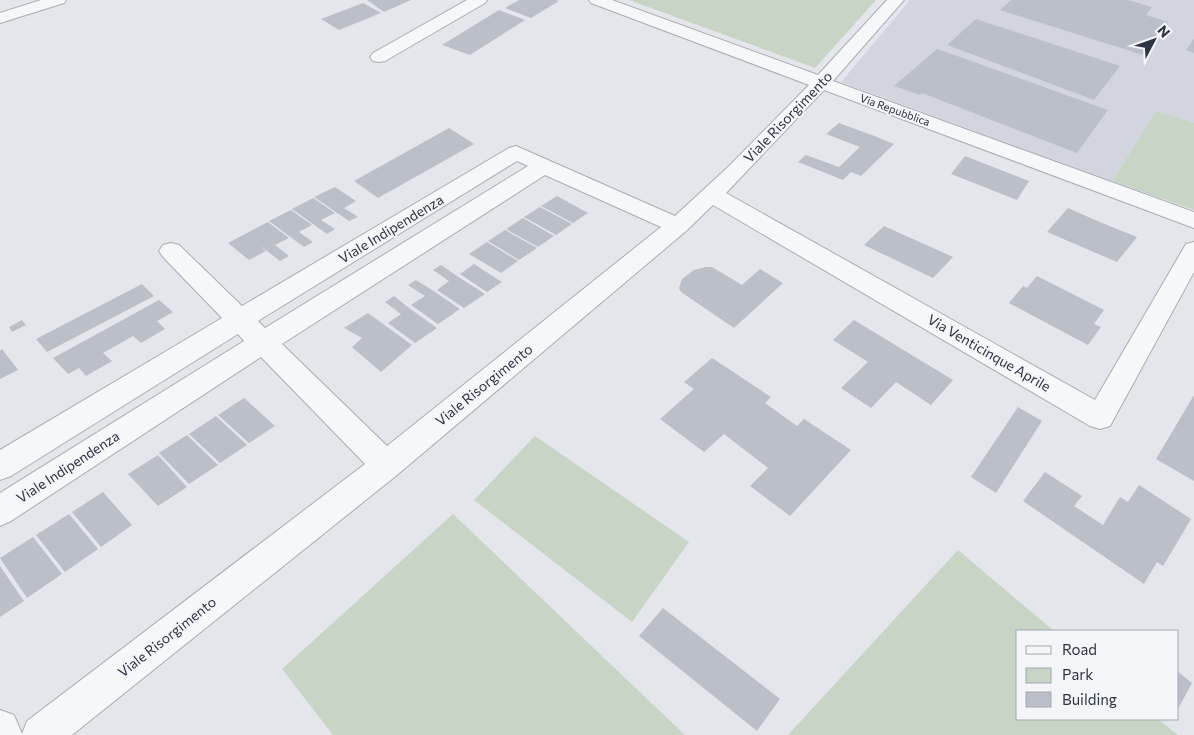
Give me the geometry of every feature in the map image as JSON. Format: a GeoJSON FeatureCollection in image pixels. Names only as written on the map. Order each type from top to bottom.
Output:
{"type":"FeatureCollection","features":[{"type":"Feature","properties":{"kind":"street"},"geometry":{"type":"LineString","coordinates":[[0,18],[58,0]]}},
{"type":"Feature","properties":{"kind":"street"},"geometry":{"type":"LineString","coordinates":[[379,57],[479,0]]}},
{"type":"Feature","properties":{"kind":"street","name":"Via Repubblica"},"geometry":{"type":"LineString","coordinates":[[597,0],[1194,220]]}},
{"type":"Feature","properties":{"kind":"street","name":"Viale Risorgimento"},"geometry":{"type":"LineString","coordinates":[[41,735],[386,465],[678,226],[712,195],[822,83],[896,0]]}},
{"type":"Feature","properties":{"kind":"street","name":"Viale Indipendenza"},"geometry":{"type":"LineString","coordinates":[[0,466],[516,152],[678,226]]}},
{"type":"Feature","properties":{"kind":"street","name":"Viale Indipendenza"},"geometry":{"type":"LineString","coordinates":[[0,511],[262,343],[544,166]]}},
{"type":"Feature","properties":{"kind":"street","name":"Via Venticinque Aprile"},"geometry":{"type":"LineString","coordinates":[[712,195],[1100,417],[1194,250]]}},
{"type":"Feature","properties":{"kind":"street"},"geometry":{"type":"LineString","coordinates":[[171,251],[386,465]]}},
{"type":"Feature","properties":{"kind":"street"},"geometry":{"type":"LineString","coordinates":[[0,729],[3,735]]}},
{"type":"Feature","properties":{"kind":"shaded area"},"geometry":{"type":"Polygon","coordinates":[[[910,0],[1194,0],[1194,123],[1156,111],[1112,181],[841,82],[910,0]]]}},
{"type":"Feature","properties":{"kind":"green space"},"geometry":{"type":"Polygon","coordinates":[[[629,0],[876,0],[815,68],[629,0]]]}},
{"type":"Feature","properties":{"kind":"green space"},"geometry":{"type":"Polygon","coordinates":[[[1156,111],[1194,123],[1194,210],[1112,181],[1156,111]]]}},
{"type":"Feature","properties":{"kind":"green space"},"geometry":{"type":"Polygon","coordinates":[[[535,436],[689,542],[632,622],[474,500],[535,436]]]}},
{"type":"Feature","properties":{"kind":"green space"},"geometry":{"type":"Polygon","coordinates":[[[453,514],[685,735],[333,735],[282,669],[453,514]]]}},
{"type":"Feature","properties":{"kind":"green space"},"geometry":{"type":"Polygon","coordinates":[[[958,550],[1053,630],[1016,630],[1016,720],[1159,720],[1178,735],[788,735],[958,550]]]}},
{"type":"Feature","properties":{"kind":"building"},"geometry":{"type":"Polygon","coordinates":[[[367,0],[411,0],[384,12],[367,0]]]}},
{"type":"Feature","properties":{"kind":"building"},"geometry":{"type":"Polygon","coordinates":[[[519,0],[559,1],[531,18],[505,8],[519,0]]]}},
{"type":"Feature","properties":{"kind":"building"},"geometry":{"type":"Polygon","coordinates":[[[1011,0],[1128,0],[1152,7],[1146,15],[1168,22],[1143,55],[1000,10],[1011,0]]]}},
{"type":"Feature","properties":{"kind":"building"},"geometry":{"type":"Polygon","coordinates":[[[363,3],[381,13],[339,30],[321,19],[363,3]]]}},
{"type":"Feature","properties":{"kind":"building"},"geometry":{"type":"Polygon","coordinates":[[[499,10],[525,20],[470,55],[442,45],[499,10]]]}},
{"type":"Feature","properties":{"kind":"building"},"geometry":{"type":"Polygon","coordinates":[[[976,19],[1120,66],[1094,100],[947,45],[976,19]]]}},
{"type":"Feature","properties":{"kind":"building"},"geometry":{"type":"Polygon","coordinates":[[[1194,39],[1194,53],[1186,50],[1194,39]]]}},
{"type":"Feature","properties":{"kind":"building"},"geometry":{"type":"Polygon","coordinates":[[[937,49],[1108,110],[1077,153],[922,93],[920,95],[894,86],[937,49]]]}},
{"type":"Feature","properties":{"kind":"building"},"geometry":{"type":"Polygon","coordinates":[[[839,123],[894,144],[861,176],[851,172],[843,180],[798,162],[806,155],[839,167],[860,147],[826,134],[839,123]]]}},
{"type":"Feature","properties":{"kind":"building"},"geometry":{"type":"Polygon","coordinates":[[[449,128],[474,144],[378,198],[354,181],[449,128]]]}},
{"type":"Feature","properties":{"kind":"building"},"geometry":{"type":"Polygon","coordinates":[[[965,156],[1029,181],[1017,200],[951,174],[965,156]]]}},
{"type":"Feature","properties":{"kind":"building"},"geometry":{"type":"Polygon","coordinates":[[[335,187],[356,201],[344,208],[358,217],[349,221],[314,197],[335,187]]]}},
{"type":"Feature","properties":{"kind":"building"},"geometry":{"type":"Polygon","coordinates":[[[557,196],[588,213],[573,223],[541,206],[557,196]]]}},
{"type":"Feature","properties":{"kind":"building"},"geometry":{"type":"Polygon","coordinates":[[[313,198],[335,213],[321,220],[335,229],[327,234],[292,209],[313,198]]]}},
{"type":"Feature","properties":{"kind":"building"},"geometry":{"type":"Polygon","coordinates":[[[540,207],[572,224],[556,235],[524,217],[540,207]]]}},
{"type":"Feature","properties":{"kind":"building"},"geometry":{"type":"Polygon","coordinates":[[[1068,208],[1137,237],[1117,262],[1047,232],[1068,208]]]}},
{"type":"Feature","properties":{"kind":"building"},"geometry":{"type":"Polygon","coordinates":[[[291,210],[312,225],[299,232],[313,242],[304,247],[269,221],[291,210]]]}},
{"type":"Feature","properties":{"kind":"building"},"geometry":{"type":"Polygon","coordinates":[[[523,218],[554,236],[538,247],[506,229],[523,218]]]}},
{"type":"Feature","properties":{"kind":"building"},"geometry":{"type":"Polygon","coordinates":[[[268,222],[289,238],[275,245],[289,256],[280,261],[258,244],[266,251],[249,260],[228,243],[268,222]]]}},
{"type":"Feature","properties":{"kind":"building"},"geometry":{"type":"Polygon","coordinates":[[[884,226],[953,257],[933,278],[864,245],[884,226]]]}},
{"type":"Feature","properties":{"kind":"building"},"geometry":{"type":"Polygon","coordinates":[[[505,230],[537,248],[519,260],[488,241],[505,230]]]}},
{"type":"Feature","properties":{"kind":"building"},"geometry":{"type":"Polygon","coordinates":[[[487,242],[518,261],[501,273],[469,254],[487,242]]]}},
{"type":"Feature","properties":{"kind":"building"},"geometry":{"type":"Polygon","coordinates":[[[474,264],[502,282],[487,292],[460,274],[474,264]]]}},
{"type":"Feature","properties":{"kind":"building"},"geometry":{"type":"Polygon","coordinates":[[[441,265],[485,294],[464,308],[437,290],[449,281],[433,270],[441,265]]]}},
{"type":"Feature","properties":{"kind":"building"},"geometry":{"type":"Polygon","coordinates":[[[712,267],[742,285],[760,269],[783,283],[734,328],[681,292],[679,288],[682,279],[694,270],[712,267]]]}},
{"type":"Feature","properties":{"kind":"building"},"geometry":{"type":"Polygon","coordinates":[[[1037,276],[1104,310],[1094,324],[1101,327],[1088,345],[1009,303],[1023,286],[1027,288],[1037,276]]]}},
{"type":"Feature","properties":{"kind":"building"},"geometry":{"type":"Polygon","coordinates":[[[416,280],[460,309],[438,324],[411,305],[425,296],[408,285],[416,280]]]}},
{"type":"Feature","properties":{"kind":"building"},"geometry":{"type":"Polygon","coordinates":[[[142,284],[154,296],[47,352],[36,339],[142,284]]]}},
{"type":"Feature","properties":{"kind":"building"},"geometry":{"type":"Polygon","coordinates":[[[394,296],[437,328],[415,343],[388,323],[401,314],[385,302],[394,296]]]}},
{"type":"Feature","properties":{"kind":"building"},"geometry":{"type":"Polygon","coordinates":[[[159,300],[173,312],[157,321],[165,329],[141,343],[133,336],[103,353],[112,361],[86,376],[79,368],[68,374],[53,358],[159,300]]]}},
{"type":"Feature","properties":{"kind":"building"},"geometry":{"type":"Polygon","coordinates":[[[368,313],[412,345],[381,372],[352,347],[362,338],[344,328],[368,313]]]}},
{"type":"Feature","properties":{"kind":"building"},"geometry":{"type":"Polygon","coordinates":[[[22,320],[26,325],[12,332],[9,327],[22,320]]]}},
{"type":"Feature","properties":{"kind":"building"},"geometry":{"type":"Polygon","coordinates":[[[854,320],[953,380],[931,405],[896,382],[871,408],[841,388],[868,362],[833,340],[854,320]]]}},
{"type":"Feature","properties":{"kind":"building"},"geometry":{"type":"Polygon","coordinates":[[[2,349],[18,370],[0,379],[0,351],[2,349]]]}},
{"type":"Feature","properties":{"kind":"building"},"geometry":{"type":"Polygon","coordinates":[[[712,358],[771,397],[765,403],[797,426],[804,419],[851,450],[790,516],[750,486],[768,468],[724,434],[704,452],[660,419],[694,389],[684,382],[712,358]]]}},
{"type":"Feature","properties":{"kind":"building"},"geometry":{"type":"Polygon","coordinates":[[[1194,395],[1194,481],[1156,459],[1194,395]]]}},
{"type":"Feature","properties":{"kind":"building"},"geometry":{"type":"Polygon","coordinates":[[[244,398],[275,426],[249,443],[218,415],[244,398]]]}},
{"type":"Feature","properties":{"kind":"building"},"geometry":{"type":"Polygon","coordinates":[[[1018,407],[1042,421],[996,493],[971,477],[1018,407]]]}},
{"type":"Feature","properties":{"kind":"building"},"geometry":{"type":"Polygon","coordinates":[[[216,416],[247,445],[220,463],[189,434],[216,416]]]}},
{"type":"Feature","properties":{"kind":"building"},"geometry":{"type":"Polygon","coordinates":[[[187,435],[218,465],[189,484],[159,453],[187,435]]]}},
{"type":"Feature","properties":{"kind":"building"},"geometry":{"type":"Polygon","coordinates":[[[158,455],[187,487],[158,506],[128,474],[158,455]]]}},
{"type":"Feature","properties":{"kind":"building"},"geometry":{"type":"Polygon","coordinates":[[[1045,472],[1082,496],[1074,506],[1103,525],[1120,497],[1128,502],[1139,485],[1191,519],[1163,566],[1157,562],[1144,584],[1023,501],[1045,472]]]}},
{"type":"Feature","properties":{"kind":"building"},"geometry":{"type":"Polygon","coordinates":[[[103,492],[132,525],[101,547],[72,512],[103,492]]]}},
{"type":"Feature","properties":{"kind":"building"},"geometry":{"type":"Polygon","coordinates":[[[69,514],[98,549],[65,572],[36,535],[69,514]]]}},
{"type":"Feature","properties":{"kind":"building"},"geometry":{"type":"Polygon","coordinates":[[[33,537],[62,574],[27,598],[0,558],[33,537]]]}},
{"type":"Feature","properties":{"kind":"building"},"geometry":{"type":"Polygon","coordinates":[[[0,566],[24,601],[0,617],[0,566]]]}},
{"type":"Feature","properties":{"kind":"building"},"geometry":{"type":"Polygon","coordinates":[[[663,608],[780,699],[757,731],[639,636],[663,608]]]}},
{"type":"Feature","properties":{"kind":"building"},"geometry":{"type":"Polygon","coordinates":[[[1179,673],[1192,683],[1179,707],[1179,673]]]}}]}
